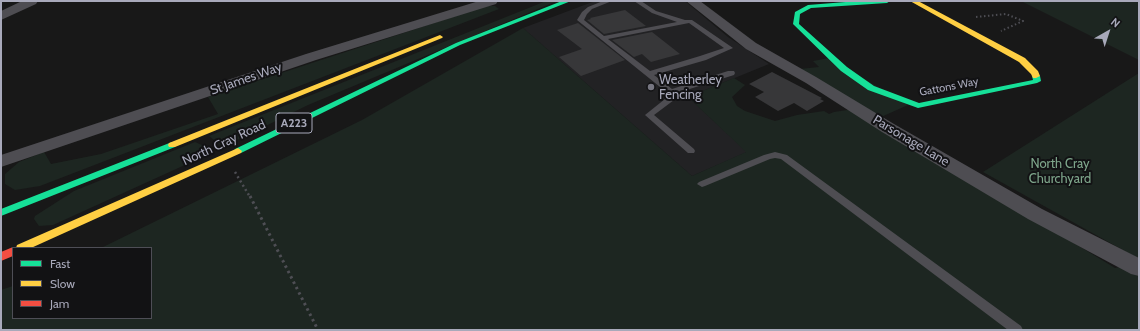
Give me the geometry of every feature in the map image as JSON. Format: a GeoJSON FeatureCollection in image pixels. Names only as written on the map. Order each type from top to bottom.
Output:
{"type":"FeatureCollection","features":[{"type":"Feature","properties":{"kind":"main road","name":"North Cray Road"},"geometry":{"type":"LineString","coordinates":[[23,247],[226,157],[458,44],[568,1]]}},
{"type":"Feature","properties":{"kind":"main road","name":"Gattons Way"},"geometry":{"type":"LineString","coordinates":[[887,1],[810,6],[797,13],[796,24],[844,69],[871,88],[918,106],[1037,81],[1034,73],[1022,60],[913,1]]}},
{"type":"Feature","properties":{"kind":"main road","name":"North Cray Road"},"geometry":{"type":"LineString","coordinates":[[1,213],[447,35]]}},
{"type":"Feature","properties":{"kind":"main road"},"geometry":{"type":"LineString","coordinates":[[1,256],[12,252]]}},
{"type":"Feature","properties":{"kind":"street"},"geometry":{"type":"LineString","coordinates":[[1,16],[32,1]]}},
{"type":"Feature","properties":{"kind":"street","name":"St James Way"},"geometry":{"type":"LineString","coordinates":[[1,161],[311,57],[492,1]]}},
{"type":"Feature","properties":{"kind":"street","name":"Parsonage Lane"},"geometry":{"type":"LineString","coordinates":[[692,1],[751,46],[811,80],[888,128],[1035,214],[1139,268]]}},
{"type":"Feature","properties":{"kind":"lane"},"geometry":{"type":"LineString","coordinates":[[610,1],[590,8],[584,13],[580,20],[675,95],[649,115],[691,151]]}},
{"type":"Feature","properties":{"kind":"lane"},"geometry":{"type":"LineString","coordinates":[[637,1],[654,12],[686,22]]}},
{"type":"Feature","properties":{"kind":"lane"},"geometry":{"type":"LineString","coordinates":[[602,38],[690,21],[728,48],[703,58],[648,74]]}},
{"type":"Feature","properties":{"kind":"lane"},"geometry":{"type":"LineString","coordinates":[[671,92],[731,73]]}},
{"type":"Feature","properties":{"kind":"lane"},"geometry":{"type":"LineString","coordinates":[[702,184],[767,157],[775,155],[784,157],[1017,330]]}},
{"type":"Feature","properties":{"kind":"path"},"geometry":{"type":"LineString","coordinates":[[950,20],[1006,14],[1023,21],[982,39]]}},
{"type":"Feature","properties":{"kind":"path"},"geometry":{"type":"LineString","coordinates":[[226,157],[245,187],[318,330]]}},
{"type":"Feature","properties":{"kind":"shaded area","name":"Weatherley Fencing"},"geometry":{"type":"Polygon","coordinates":[[[595,1],[685,1],[728,37],[769,64],[688,97],[747,152],[692,176],[523,28],[595,1]]]}},
{"type":"Feature","properties":{"kind":"green space"},"geometry":{"type":"Polygon","coordinates":[[[546,1],[557,1],[308,105],[223,147],[209,136],[546,1]]]}},
{"type":"Feature","properties":{"kind":"green space"},"geometry":{"type":"Polygon","coordinates":[[[1021,1],[1139,1],[1139,60],[1021,1]]]}},
{"type":"Feature","properties":{"kind":"green space"},"geometry":{"type":"Polygon","coordinates":[[[486,6],[495,6],[499,9],[40,186],[15,190],[5,184],[5,174],[19,162],[44,152],[51,164],[101,154],[218,114],[208,97],[486,6]]]}},
{"type":"Feature","properties":{"kind":"green space"},"geometry":{"type":"Polygon","coordinates":[[[523,28],[692,176],[746,152],[688,97],[734,78],[745,85],[732,97],[737,106],[745,111],[775,121],[797,115],[824,111],[829,114],[854,109],[1115,268],[1139,263],[1139,330],[1,330],[1,290],[12,286],[12,319],[152,319],[152,247],[103,247],[362,120],[523,28]]]}},
{"type":"Feature","properties":{"kind":"green space"},"geometry":{"type":"Polygon","coordinates":[[[829,58],[908,105],[881,117],[800,69],[819,67],[813,61],[829,58]]]}},
{"type":"Feature","properties":{"kind":"green space","name":"North Cray Churchyard"},"geometry":{"type":"Polygon","coordinates":[[[1139,73],[1139,259],[983,172],[1139,73]]]}},
{"type":"Feature","properties":{"kind":"green space"},"geometry":{"type":"Polygon","coordinates":[[[195,142],[204,146],[209,154],[53,225],[39,226],[34,219],[35,216],[74,191],[195,142]]]}},
{"type":"Feature","properties":{"kind":"building"},"geometry":{"type":"Polygon","coordinates":[[[625,10],[646,26],[604,34],[587,20],[591,19],[590,18],[625,10]]]}},
{"type":"Feature","properties":{"kind":"building"},"geometry":{"type":"Polygon","coordinates":[[[578,23],[625,60],[581,76],[559,57],[582,49],[557,30],[578,23]]]}},
{"type":"Feature","properties":{"kind":"building"},"geometry":{"type":"Polygon","coordinates":[[[652,32],[680,54],[651,62],[642,54],[634,57],[612,40],[652,32]]]}},
{"type":"Feature","properties":{"kind":"building"},"geometry":{"type":"Polygon","coordinates":[[[772,72],[822,98],[820,99],[824,101],[807,111],[794,103],[778,111],[755,97],[764,92],[749,84],[772,72]]]}},
{"type":"Feature","properties":{"kind":"traffic: fast"},"geometry":{"type":"LineString","coordinates":[[238,151],[458,44],[568,1]]}},
{"type":"Feature","properties":{"kind":"traffic: fast"},"geometry":{"type":"LineString","coordinates":[[887,1],[810,6],[797,13],[796,24],[844,69],[871,88],[918,106],[1037,81],[1036,76]]}},
{"type":"Feature","properties":{"kind":"traffic: fast"},"geometry":{"type":"LineString","coordinates":[[1,213],[172,145]]}},
{"type":"Feature","properties":{"kind":"traffic: slow"},"geometry":{"type":"LineString","coordinates":[[913,1],[1022,60],[1035,73],[1036,76]]}},
{"type":"Feature","properties":{"kind":"traffic: slow"},"geometry":{"type":"LineString","coordinates":[[172,145],[440,37]]}},
{"type":"Feature","properties":{"kind":"traffic: slow"},"geometry":{"type":"LineString","coordinates":[[23,247],[238,151]]}},
{"type":"Feature","properties":{"kind":"traffic: jam"},"geometry":{"type":"LineString","coordinates":[[1,257],[12,252]]}},
{"type":"Feature","properties":{"kind":"place","name":"Weatherley Fencing"},"geometry":{"type":"Point","coordinates":[651,87]}}]}
